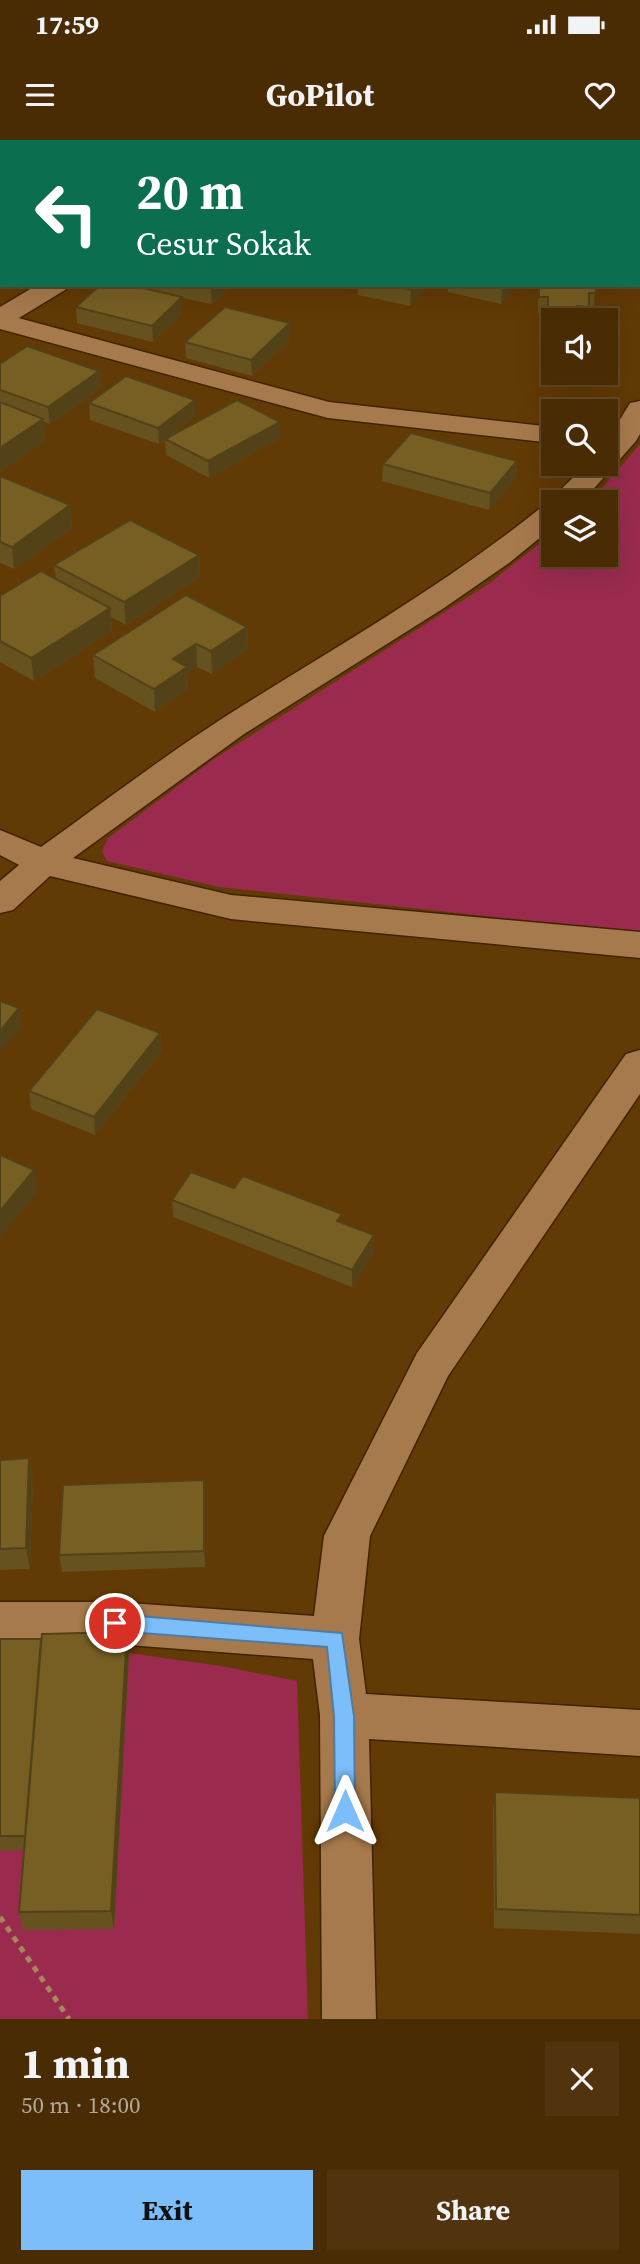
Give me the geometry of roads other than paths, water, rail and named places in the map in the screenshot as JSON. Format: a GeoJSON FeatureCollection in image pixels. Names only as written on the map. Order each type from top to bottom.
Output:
{"type":"FeatureCollection","features":[{"type":"Feature","properties":{"kind":"street"},"geometry":{"type":"LineString","coordinates":[[0,320],[53,287]]}},
{"type":"Feature","properties":{"kind":"street"},"geometry":{"type":"LineString","coordinates":[[0,320],[328,410],[541,434]]}},
{"type":"Feature","properties":{"kind":"street"},"geometry":{"type":"LineString","coordinates":[[618,439],[640,409]]}},
{"type":"Feature","properties":{"kind":"street"},"geometry":{"type":"LineString","coordinates":[[579,490],[590,476]]}},
{"type":"Feature","properties":{"kind":"street"},"geometry":{"type":"LineString","coordinates":[[0,901],[43,863],[232,727],[433,601],[498,557],[541,522]]}},
{"type":"Feature","properties":{"kind":"street"},"geometry":{"type":"LineString","coordinates":[[0,841],[43,863],[231,907],[640,946]]}},
{"type":"Feature","properties":{"kind":"street"},"geometry":{"type":"LineString","coordinates":[[349,2019],[344,1716],[335,1639],[347,1536],[432,1365],[640,1064]]}},
{"type":"Feature","properties":{"kind":"street"},"geometry":{"type":"LineString","coordinates":[[0,1623],[115,1623],[335,1639]]}},
{"type":"Feature","properties":{"kind":"street"},"geometry":{"type":"LineString","coordinates":[[344,1716],[640,1733]]}}]}
